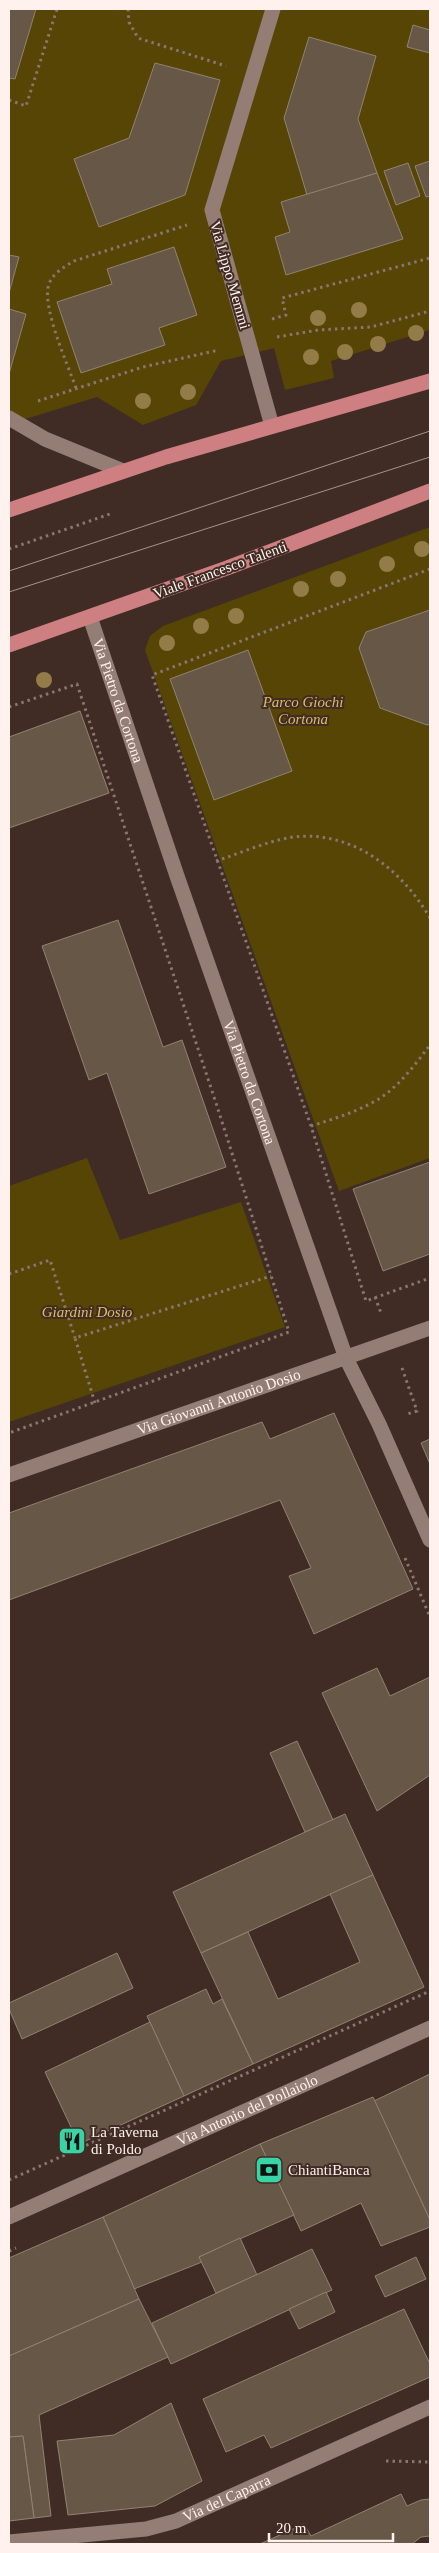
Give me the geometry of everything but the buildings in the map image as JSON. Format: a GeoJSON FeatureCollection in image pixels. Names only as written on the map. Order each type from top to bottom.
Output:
{"type":"FeatureCollection","features":[{"type":"Feature","properties":{"kind":"main road"},"geometry":{"type":"LineString","coordinates":[[9,510],[123,471],[430,381]]}},
{"type":"Feature","properties":{"kind":"main road","name":"Viale Francesco Talenti"},"geometry":{"type":"LineString","coordinates":[[9,645],[227,568],[430,491]]}},
{"type":"Feature","properties":{"kind":"street","name":"Via Lippo Memmi"},"geometry":{"type":"LineString","coordinates":[[272,426],[212,210],[273,9]]}},
{"type":"Feature","properties":{"kind":"street"},"geometry":{"type":"LineString","coordinates":[[9,418],[45,439],[123,471]]}},
{"type":"Feature","properties":{"kind":"street","name":"Via Pietro da Cortona"},"geometry":{"type":"LineString","coordinates":[[90,617],[177,876],[346,1358],[379,1424],[430,1540]]}},
{"type":"Feature","properties":{"kind":"street","name":"Via Giovanni Antonio Dosio"},"geometry":{"type":"LineString","coordinates":[[9,1475],[430,1328]]}},
{"type":"Feature","properties":{"kind":"street","name":"Via Antonio del Pollaiolo"},"geometry":{"type":"LineString","coordinates":[[9,2217],[430,2028]]}},
{"type":"Feature","properties":{"kind":"street","name":"Via del Caparra"},"geometry":{"type":"LineString","coordinates":[[9,2542],[146,2529],[176,2521],[430,2407]]}},
{"type":"Feature","properties":{"kind":"path"},"geometry":{"type":"LineString","coordinates":[[9,101],[26,106],[57,9]]}},
{"type":"Feature","properties":{"kind":"path"},"geometry":{"type":"LineString","coordinates":[[128,9],[129,22],[138,38],[156,46],[253,74]]}},
{"type":"Feature","properties":{"kind":"path"},"geometry":{"type":"LineString","coordinates":[[76,388],[46,301],[49,283],[59,270],[74,261],[213,217]]}},
{"type":"Feature","properties":{"kind":"path"},"geometry":{"type":"LineString","coordinates":[[245,326],[286,315],[282,298],[430,258]]}},
{"type":"Feature","properties":{"kind":"path"},"geometry":{"type":"LineString","coordinates":[[34,402],[143,367],[318,330],[371,326],[430,310]]}},
{"type":"Feature","properties":{"kind":"path"},"geometry":{"type":"LineString","coordinates":[[9,549],[110,514]]}},
{"type":"Feature","properties":{"kind":"path"},"geometry":{"type":"LineString","coordinates":[[430,569],[152,675],[311,1126],[366,1301],[430,1278]]}},
{"type":"Feature","properties":{"kind":"path"},"geometry":{"type":"LineString","coordinates":[[9,708],[77,684],[216,1103],[289,1332],[9,1433]]}},
{"type":"Feature","properties":{"kind":"path"},"geometry":{"type":"LineString","coordinates":[[216,861],[292,837],[320,836],[346,843],[394,870],[416,894],[430,918]]}},
{"type":"Feature","properties":{"kind":"path"},"geometry":{"type":"LineString","coordinates":[[311,1126],[358,1109],[386,1094],[414,1066],[430,1045]]}},
{"type":"Feature","properties":{"kind":"path"},"geometry":{"type":"LineString","coordinates":[[9,1274],[50,1260],[95,1403]]}},
{"type":"Feature","properties":{"kind":"path"},"geometry":{"type":"LineString","coordinates":[[75,1338],[271,1276]]}},
{"type":"Feature","properties":{"kind":"path"},"geometry":{"type":"LineString","coordinates":[[379,1424],[417,1411],[402,1367],[409,1365]]}},
{"type":"Feature","properties":{"kind":"path"},"geometry":{"type":"LineString","coordinates":[[405,1558],[430,1617]]}},
{"type":"Feature","properties":{"kind":"path"},"geometry":{"type":"LineString","coordinates":[[9,2180],[430,1991]]}},
{"type":"Feature","properties":{"kind":"path"},"geometry":{"type":"LineString","coordinates":[[384,2461],[430,2462]]}},
{"type":"Feature","properties":{"kind":"green space"},"geometry":{"type":"Polygon","coordinates":[[[9,9],[430,9],[430,330],[331,361],[334,378],[285,390],[274,348],[221,361],[196,405],[143,425],[97,397],[9,424],[9,9]]]}},
{"type":"Feature","properties":{"kind":"green space","name":"Parco Giochi Cortona"},"geometry":{"type":"Polygon","coordinates":[[[430,527],[430,1158],[339,1191],[145,650],[150,636],[163,626],[430,527]]]}},
{"type":"Feature","properties":{"kind":"green space","name":"Giardini Dosio"},"geometry":{"type":"Polygon","coordinates":[[[87,1158],[120,1240],[241,1202],[285,1327],[9,1422],[9,1186],[87,1158]]]}},
{"type":"Feature","properties":{"kind":"tram line"},"geometry":{"type":"LineString","coordinates":[[9,571],[430,431]]}},
{"type":"Feature","properties":{"kind":"tram line"},"geometry":{"type":"LineString","coordinates":[[9,592],[430,457]]}},
{"type":"Feature","properties":{"kind":"place","name":"La Taverna di Poldo"},"geometry":{"type":"Point","coordinates":[72,2141]}},
{"type":"Feature","properties":{"kind":"place","name":"ChiantiBanca"},"geometry":{"type":"Point","coordinates":[269,2170]}}]}
